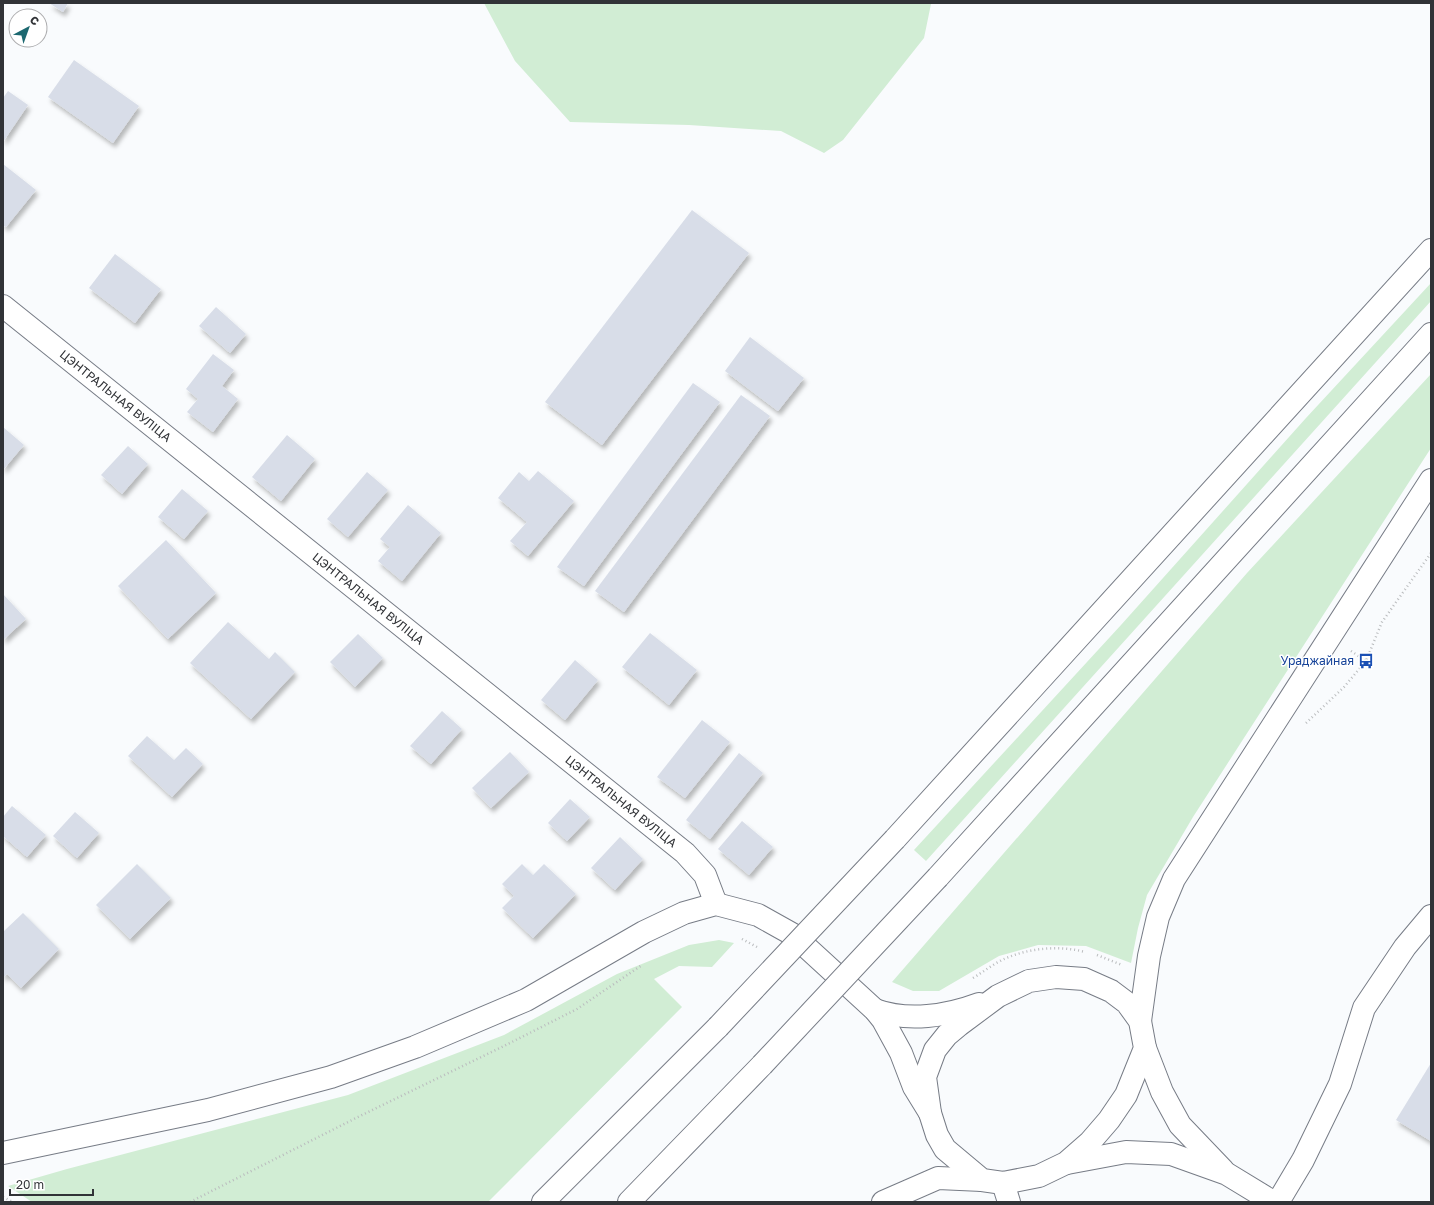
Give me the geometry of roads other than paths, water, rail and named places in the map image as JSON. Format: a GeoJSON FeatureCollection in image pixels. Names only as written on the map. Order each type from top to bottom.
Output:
{"type":"FeatureCollection","features":[{"type":"Feature","properties":{"kind":"main road"},"geometry":{"type":"LineString","coordinates":[[543,1202],[718,1027],[895,839],[1431,250]]}},
{"type":"Feature","properties":{"kind":"main road","name":"ЦЭНТРАЛЬНАЯ ВУЛІЦА"},"geometry":{"type":"LineString","coordinates":[[3,306],[684,853],[705,875],[716,904]]}},
{"type":"Feature","properties":{"kind":"main road"},"geometry":{"type":"LineString","coordinates":[[629,1202],[762,1065],[938,877],[1431,334]]}},
{"type":"Feature","properties":{"kind":"main road"},"geometry":{"type":"LineString","coordinates":[[1227,1174],[1180,1125],[1162,1092],[1144,1048],[1140,1021],[1149,956],[1158,917],[1174,879],[1431,480]]}},
{"type":"Feature","properties":{"kind":"main road"},"geometry":{"type":"LineString","coordinates":[[3,1153],[208,1110],[331,1077],[415,1047],[526,1000],[644,932],[684,913],[716,904],[758,916],[792,934],[875,1010],[884,1020],[901,1053],[914,1087],[930,1113]]}},
{"type":"Feature","properties":{"kind":"main road"},"geometry":{"type":"LineString","coordinates":[[1278,1202],[1303,1160],[1340,1084],[1364,1008],[1405,946],[1431,916]]}},
{"type":"Feature","properties":{"kind":"main road"},"geometry":{"type":"LineString","coordinates":[[875,1010],[888,1014],[920,1016],[960,1011],[998,996],[1029,981],[1056,977],[1084,979],[1111,991],[1127,1003],[1140,1021]]}},
{"type":"Feature","properties":{"kind":"main road"},"geometry":{"type":"LineString","coordinates":[[998,996],[947,1035],[935,1050],[925,1077],[930,1113],[937,1135],[945,1149],[982,1180],[1006,1192],[1066,1163],[1126,1152],[1171,1154],[1227,1174],[1273,1202]]}},
{"type":"Feature","properties":{"kind":"main road"},"geometry":{"type":"LineString","coordinates":[[1066,1163],[1090,1142],[1109,1120],[1126,1095],[1144,1048]]}},
{"type":"Feature","properties":{"kind":"main road"},"geometry":{"type":"LineString","coordinates":[[883,1202],[938,1178],[982,1180]]}},
{"type":"Feature","properties":{"kind":"place","name":"Ураджайная"},"geometry":{"type":"Point","coordinates":[1366,661]}}]}
